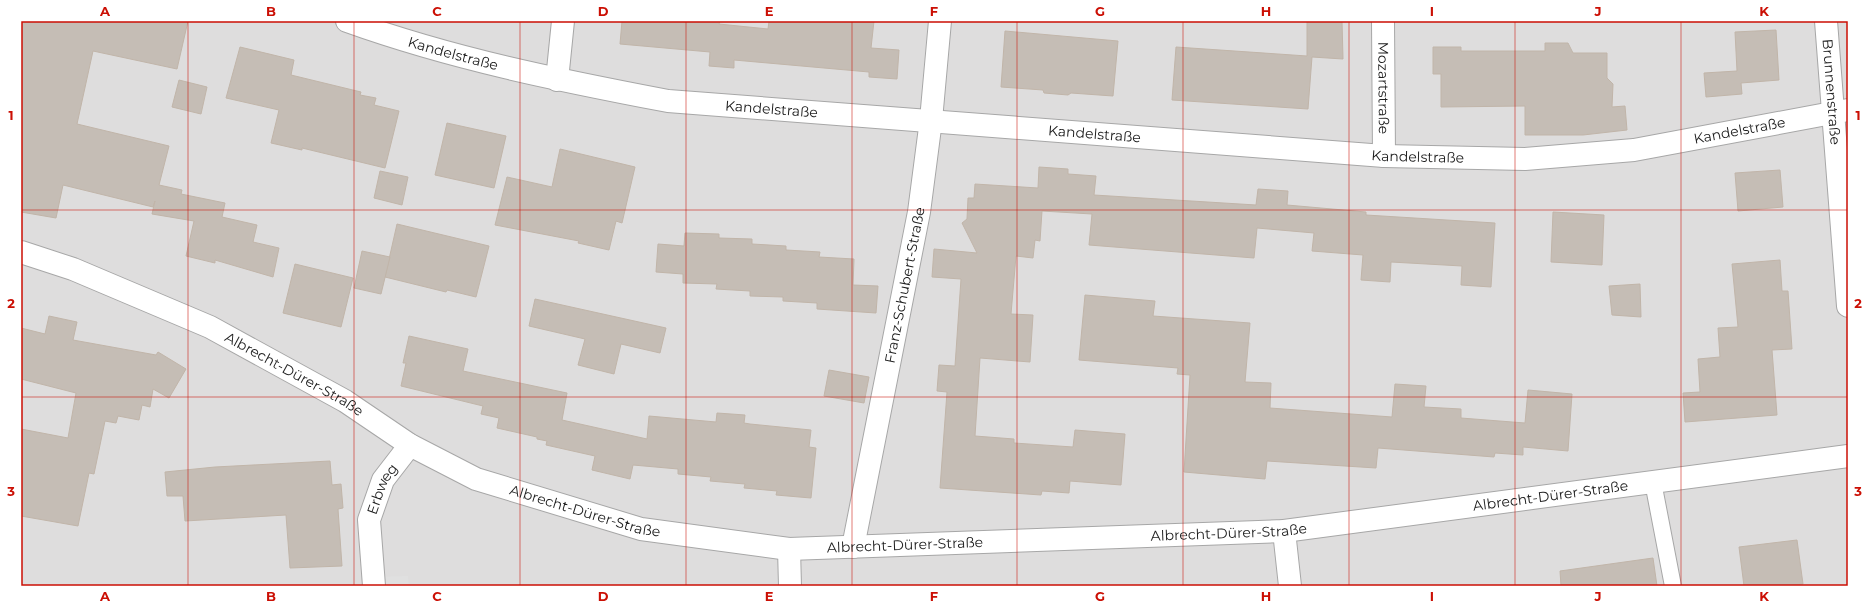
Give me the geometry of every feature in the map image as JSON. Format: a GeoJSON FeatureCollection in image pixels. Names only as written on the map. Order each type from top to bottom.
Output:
{"type":"FeatureCollection","features":[{"type":"Feature","properties":{"kind":"street","name":"Kandelstraße"},"geometry":{"type":"LineString","coordinates":[[347,21],[401,40],[480,62],[557,80],[668,101],[932,120],[1384,156],[1525,159],[1634,150],[1840,112]]}},
{"type":"Feature","properties":{"kind":"street"},"geometry":{"type":"LineString","coordinates":[[557,80],[563,21]]}},
{"type":"Feature","properties":{"kind":"street","name":"Franz-Schubert-Straße"},"geometry":{"type":"LineString","coordinates":[[853,547],[919,212],[932,120],[940,21]]}},
{"type":"Feature","properties":{"kind":"street","name":"Mozartstraße"},"geometry":{"type":"LineString","coordinates":[[1383,21],[1384,156]]}},
{"type":"Feature","properties":{"kind":"street","name":"Brunnenstraße"},"geometry":{"type":"LineString","coordinates":[[1826,21],[1840,112],[1848,306]]}},
{"type":"Feature","properties":{"kind":"street","name":"Albrecht-Dürer-Straße"},"geometry":{"type":"LineString","coordinates":[[21,252],[73,270],[210,327],[345,401],[410,445],[476,479],[641,529],[789,549],[1284,531],[1848,456]]}},
{"type":"Feature","properties":{"kind":"street","name":"Erbweg"},"geometry":{"type":"LineString","coordinates":[[374,586],[369,520],[384,480],[410,445]]}},
{"type":"Feature","properties":{"kind":"street"},"geometry":{"type":"LineString","coordinates":[[1284,531],[1290,586]]}},
{"type":"Feature","properties":{"kind":"street"},"geometry":{"type":"LineString","coordinates":[[789,549],[790,586]]}},
{"type":"Feature","properties":{"kind":"lane"},"geometry":{"type":"LineString","coordinates":[[1653,482],[1673,586]]}},
{"type":"Feature","properties":{"kind":"shaded area"},"geometry":{"type":"Polygon","coordinates":[[[21,21],[1848,21],[1848,586],[21,586],[21,21]]]}},
{"type":"Feature","properties":{"kind":"shaded area"},"geometry":{"type":"Polygon","coordinates":[[[408,576],[409,586],[374,586],[373,577],[408,576]]]}},
{"type":"Feature","properties":{"kind":"building"},"geometry":{"type":"Polygon","coordinates":[[[21,21],[188,21],[177,69],[93,51],[77,124],[169,146],[159,185],[182,190],[181,194],[225,203],[222,217],[257,225],[253,242],[279,248],[273,277],[215,260],[215,263],[186,256],[194,221],[152,214],[155,201],[153,207],[63,185],[56,218],[21,212],[21,21]]]}},
{"type":"Feature","properties":{"kind":"building"},"geometry":{"type":"Polygon","coordinates":[[[622,21],[720,21],[719,24],[768,29],[769,21],[874,21],[871,48],[899,50],[897,79],[869,77],[869,72],[734,60],[734,68],[709,66],[710,52],[620,44],[622,21]]]}},
{"type":"Feature","properties":{"kind":"building"},"geometry":{"type":"Polygon","coordinates":[[[1307,21],[1342,21],[1343,59],[1312,57],[1308,109],[1172,100],[1176,47],[1307,56],[1307,21]]]}},
{"type":"Feature","properties":{"kind":"building"},"geometry":{"type":"Polygon","coordinates":[[[1776,30],[1779,80],[1741,83],[1742,94],[1706,97],[1704,73],[1737,71],[1735,32],[1776,30]]]}},
{"type":"Feature","properties":{"kind":"building"},"geometry":{"type":"Polygon","coordinates":[[[1005,31],[1118,41],[1113,96],[1071,93],[1068,95],[1044,93],[1043,90],[1001,87],[1005,31]]]}},
{"type":"Feature","properties":{"kind":"building"},"geometry":{"type":"Polygon","coordinates":[[[1545,43],[1568,43],[1573,53],[1607,53],[1607,78],[1613,84],[1612,107],[1625,106],[1627,130],[1583,135],[1525,135],[1525,106],[1441,107],[1441,74],[1433,74],[1433,47],[1461,47],[1461,51],[1545,51],[1545,43]]]}},
{"type":"Feature","properties":{"kind":"building"},"geometry":{"type":"Polygon","coordinates":[[[240,47],[294,60],[291,75],[361,92],[360,95],[376,98],[374,105],[399,111],[385,168],[302,148],[302,150],[271,143],[279,110],[226,98],[240,47]]]}},
{"type":"Feature","properties":{"kind":"building"},"geometry":{"type":"Polygon","coordinates":[[[179,80],[207,87],[201,114],[172,107],[179,80]]]}},
{"type":"Feature","properties":{"kind":"building"},"geometry":{"type":"Polygon","coordinates":[[[447,123],[506,136],[494,188],[435,175],[447,123]]]}},
{"type":"Feature","properties":{"kind":"building"},"geometry":{"type":"Polygon","coordinates":[[[560,149],[635,167],[622,223],[616,221],[609,250],[578,243],[579,241],[495,225],[507,177],[552,187],[560,149]]]}},
{"type":"Feature","properties":{"kind":"building"},"geometry":{"type":"Polygon","coordinates":[[[1039,167],[1068,169],[1068,174],[1096,176],[1094,195],[1256,205],[1258,189],[1288,191],[1287,205],[1366,212],[1366,215],[1495,223],[1491,287],[1461,285],[1462,266],[1391,262],[1390,282],[1361,280],[1363,255],[1312,251],[1314,233],[1257,228],[1254,258],[1089,245],[1092,214],[1042,211],[1040,241],[1035,240],[1033,258],[1016,256],[1011,314],[1033,315],[1030,362],[980,358],[975,436],[1014,439],[1014,443],[1073,447],[1075,430],[1125,434],[1121,485],[1070,481],[1069,493],[1042,491],[1041,495],[940,488],[947,392],[937,391],[939,365],[955,366],[961,279],[932,277],[934,249],[977,253],[962,223],[967,219],[968,198],[974,198],[975,184],[1038,188],[1039,167]]]}},
{"type":"Feature","properties":{"kind":"building"},"geometry":{"type":"Polygon","coordinates":[[[1780,170],[1783,207],[1738,211],[1735,173],[1780,170]]]}},
{"type":"Feature","properties":{"kind":"building"},"geometry":{"type":"Polygon","coordinates":[[[380,171],[408,177],[402,205],[374,198],[380,171]]]}},
{"type":"Feature","properties":{"kind":"building"},"geometry":{"type":"Polygon","coordinates":[[[1553,212],[1604,215],[1602,265],[1551,262],[1553,212]]]}},
{"type":"Feature","properties":{"kind":"building"},"geometry":{"type":"Polygon","coordinates":[[[397,224],[489,246],[476,297],[447,290],[446,292],[385,277],[397,224]]]}},
{"type":"Feature","properties":{"kind":"building"},"geometry":{"type":"Polygon","coordinates":[[[685,233],[719,234],[719,238],[752,239],[752,244],[786,246],[786,250],[820,252],[819,257],[854,259],[853,285],[878,286],[876,313],[817,309],[817,303],[783,301],[783,297],[750,296],[750,291],[716,289],[717,284],[683,283],[683,274],[656,272],[658,244],[684,246],[685,233]]]}},
{"type":"Feature","properties":{"kind":"building"},"geometry":{"type":"Polygon","coordinates":[[[362,251],[390,257],[381,294],[354,288],[362,251]]]}},
{"type":"Feature","properties":{"kind":"building"},"geometry":{"type":"Polygon","coordinates":[[[1780,260],[1782,291],[1788,291],[1792,349],[1772,350],[1777,415],[1685,422],[1683,393],[1700,392],[1698,359],[1720,357],[1718,328],[1738,327],[1732,264],[1780,260]]]}},
{"type":"Feature","properties":{"kind":"building"},"geometry":{"type":"Polygon","coordinates":[[[295,264],[353,278],[341,327],[283,313],[295,264]]]}},
{"type":"Feature","properties":{"kind":"building"},"geometry":{"type":"Polygon","coordinates":[[[1640,284],[1641,317],[1612,315],[1609,286],[1640,284]]]}},
{"type":"Feature","properties":{"kind":"building"},"geometry":{"type":"Polygon","coordinates":[[[1085,295],[1155,301],[1153,316],[1250,323],[1245,382],[1271,383],[1270,408],[1392,417],[1395,384],[1426,386],[1424,407],[1461,409],[1461,418],[1525,423],[1528,390],[1572,394],[1568,451],[1523,447],[1523,455],[1495,453],[1494,457],[1378,448],[1376,468],[1267,461],[1265,479],[1184,472],[1190,375],[1177,374],[1178,368],[1079,360],[1085,295]]]}},
{"type":"Feature","properties":{"kind":"building"},"geometry":{"type":"Polygon","coordinates":[[[535,299],[666,328],[660,353],[621,344],[614,374],[578,365],[585,339],[529,326],[535,299]]]}},
{"type":"Feature","properties":{"kind":"building"},"geometry":{"type":"Polygon","coordinates":[[[49,316],[77,322],[73,340],[156,355],[158,352],[186,369],[169,398],[153,389],[150,407],[142,405],[139,420],[118,416],[116,423],[105,421],[94,474],[89,473],[78,526],[21,516],[21,429],[68,438],[76,393],[21,379],[21,328],[45,334],[49,316]]]}},
{"type":"Feature","properties":{"kind":"building"},"geometry":{"type":"Polygon","coordinates":[[[409,336],[468,349],[463,371],[567,393],[562,420],[647,439],[649,416],[716,422],[717,413],[745,415],[744,423],[811,430],[809,447],[816,448],[811,498],[776,495],[777,491],[744,488],[745,484],[710,481],[711,477],[678,474],[678,469],[633,465],[630,479],[592,470],[595,456],[546,445],[547,441],[537,439],[537,437],[497,428],[499,418],[481,414],[483,406],[401,386],[406,363],[403,363],[409,336]]]}},
{"type":"Feature","properties":{"kind":"building"},"geometry":{"type":"Polygon","coordinates":[[[829,370],[869,377],[864,403],[824,396],[829,370]]]}},
{"type":"Feature","properties":{"kind":"building"},"geometry":{"type":"Polygon","coordinates":[[[330,461],[332,485],[341,484],[343,508],[338,509],[342,566],[290,568],[286,515],[185,521],[183,496],[167,496],[165,472],[215,467],[330,461]]]}},
{"type":"Feature","properties":{"kind":"building"},"geometry":{"type":"Polygon","coordinates":[[[1797,540],[1803,584],[1787,586],[1744,586],[1739,547],[1797,540]]]}},
{"type":"Feature","properties":{"kind":"building"},"geometry":{"type":"Polygon","coordinates":[[[1653,558],[1657,586],[1561,586],[1560,571],[1653,558]]]}}]}
